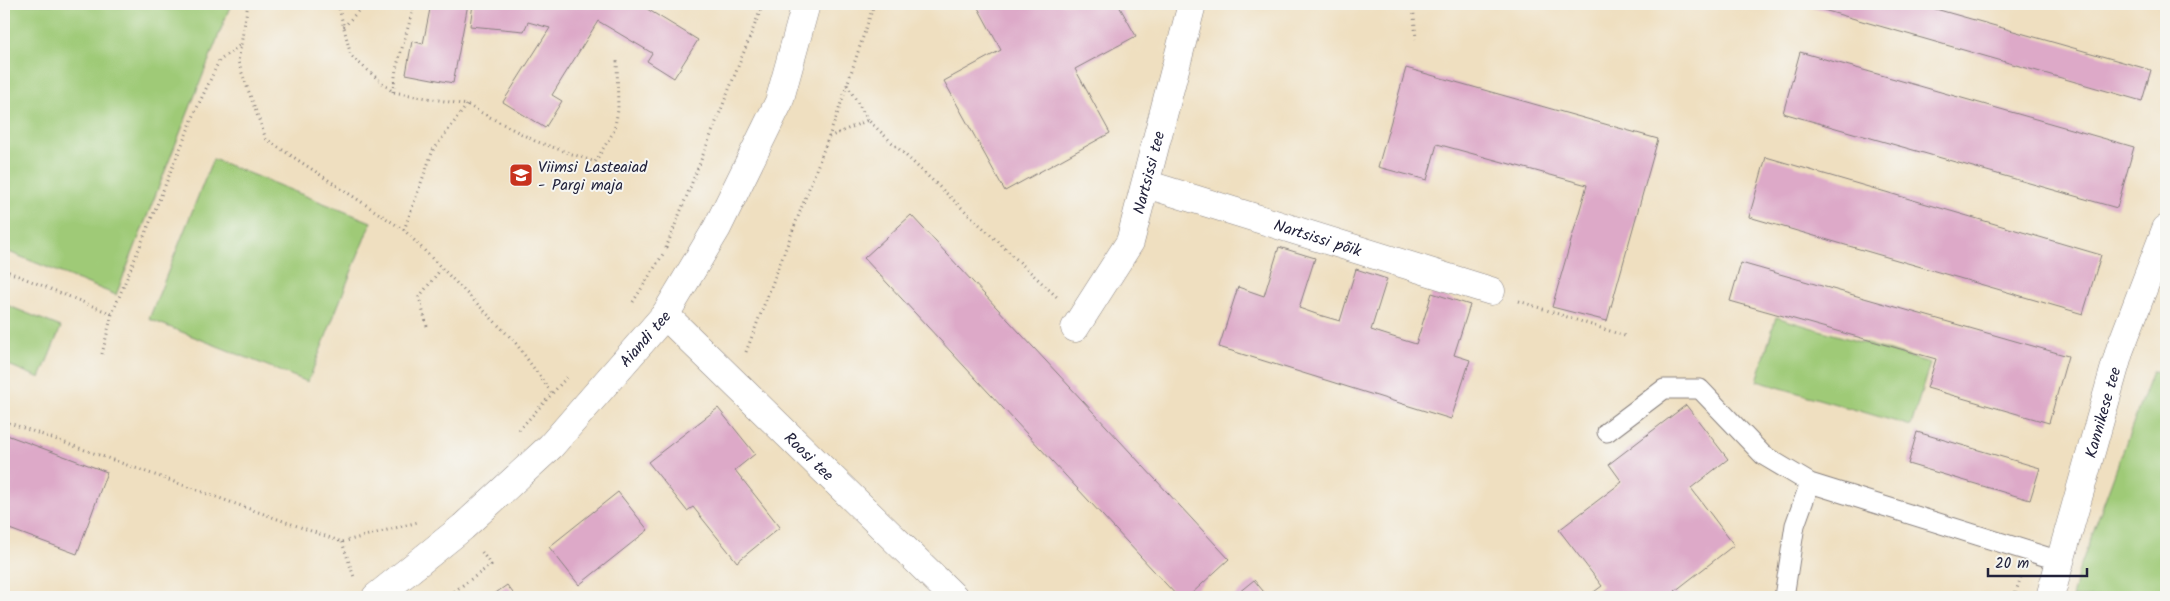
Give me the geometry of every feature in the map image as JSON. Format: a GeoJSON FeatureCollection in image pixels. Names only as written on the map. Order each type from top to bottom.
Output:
{"type":"FeatureCollection","features":[{"type":"Feature","properties":{"kind":"street","name":"Aiandi tee"},"geometry":{"type":"LineString","coordinates":[[366,590],[462,527],[551,446],[665,315],[717,228],[779,102],[806,4]]}},
{"type":"Feature","properties":{"kind":"street","name":"Nartsissi tee"},"geometry":{"type":"LineString","coordinates":[[1078,324],[1130,242],[1192,4]]}},
{"type":"Feature","properties":{"kind":"street","name":"Nartsissi põik"},"geometry":{"type":"LineString","coordinates":[[1146,184],[1491,291]]}},
{"type":"Feature","properties":{"kind":"street","name":"Kannikese tee"},"geometry":{"type":"LineString","coordinates":[[2050,597],[2120,349],[2166,229]]}},
{"type":"Feature","properties":{"kind":"street","name":"Roosi tee"},"geometry":{"type":"LineString","coordinates":[[665,315],[954,597]]}},
{"type":"Feature","properties":{"kind":"lane"},"geometry":{"type":"LineString","coordinates":[[1607,432],[1664,389],[1700,389],[1763,456],[1810,484],[2060,561]]}},
{"type":"Feature","properties":{"kind":"lane"},"geometry":{"type":"LineString","coordinates":[[1784,597],[1794,525],[1810,484]]}},
{"type":"Feature","properties":{"kind":"path"},"geometry":{"type":"LineString","coordinates":[[248,4],[238,62],[266,139],[404,230],[515,342],[551,392]]}},
{"type":"Feature","properties":{"kind":"path"},"geometry":{"type":"LineString","coordinates":[[338,4],[351,56],[393,92],[467,105],[535,141],[595,162],[614,132],[618,110],[617,59]]}},
{"type":"Feature","properties":{"kind":"path"},"geometry":{"type":"LineString","coordinates":[[344,27],[364,4]]}},
{"type":"Feature","properties":{"kind":"path"},"geometry":{"type":"LineString","coordinates":[[393,92],[396,69],[413,10],[412,4]]}},
{"type":"Feature","properties":{"kind":"path"},"geometry":{"type":"LineString","coordinates":[[629,309],[667,247],[762,4]]}},
{"type":"Feature","properties":{"kind":"path"},"geometry":{"type":"LineString","coordinates":[[734,383],[828,138],[874,4]]}},
{"type":"Feature","properties":{"kind":"path"},"geometry":{"type":"LineString","coordinates":[[1413,4],[1416,39]]}},
{"type":"Feature","properties":{"kind":"path"},"geometry":{"type":"LineString","coordinates":[[102,354],[112,314],[197,108],[219,61],[240,44]]}},
{"type":"Feature","properties":{"kind":"path"},"geometry":{"type":"LineString","coordinates":[[847,85],[868,120],[1078,324]]}},
{"type":"Feature","properties":{"kind":"path"},"geometry":{"type":"LineString","coordinates":[[404,230],[433,150],[467,105]]}},
{"type":"Feature","properties":{"kind":"path"},"geometry":{"type":"LineString","coordinates":[[828,138],[868,120]]}},
{"type":"Feature","properties":{"kind":"path"},"geometry":{"type":"LineString","coordinates":[[427,326],[419,297],[441,269]]}},
{"type":"Feature","properties":{"kind":"path"},"geometry":{"type":"LineString","coordinates":[[4,270],[112,314]]}},
{"type":"Feature","properties":{"kind":"path"},"geometry":{"type":"LineString","coordinates":[[1491,291],[1628,337]]}},
{"type":"Feature","properties":{"kind":"path"},"geometry":{"type":"LineString","coordinates":[[4,421],[342,542],[426,520]]}},
{"type":"Feature","properties":{"kind":"path"},"geometry":{"type":"LineString","coordinates":[[342,542],[366,590]]}},
{"type":"Feature","properties":{"kind":"green space"},"geometry":{"type":"Polygon","coordinates":[[[4,4],[231,4],[116,295],[4,250],[4,4]]]}},
{"type":"Feature","properties":{"kind":"green space"},"geometry":{"type":"Polygon","coordinates":[[[213,159],[371,222],[308,382],[149,319],[213,159]]]}},
{"type":"Feature","properties":{"kind":"green space"},"geometry":{"type":"Polygon","coordinates":[[[4,304],[61,327],[40,378],[4,363],[4,304]]]}},
{"type":"Feature","properties":{"kind":"green space"},"geometry":{"type":"Polygon","coordinates":[[[1776,317],[1930,363],[1911,426],[1757,381],[1776,317]]]}},
{"type":"Feature","properties":{"kind":"green space"},"geometry":{"type":"Polygon","coordinates":[[[2152,372],[2166,373],[2166,597],[2072,597],[2079,570],[2152,372]]]}},
{"type":"Feature","properties":{"kind":"building"},"geometry":{"type":"Polygon","coordinates":[[[431,4],[468,4],[453,83],[406,74],[412,41],[423,44],[431,4]]]}},
{"type":"Feature","properties":{"kind":"building"},"geometry":{"type":"Polygon","coordinates":[[[473,4],[639,4],[698,40],[674,78],[647,61],[652,53],[598,21],[552,95],[562,101],[545,128],[503,102],[550,28],[528,22],[524,31],[470,26],[473,4]]]}},
{"type":"Feature","properties":{"kind":"building"},"geometry":{"type":"Polygon","coordinates":[[[976,4],[1118,4],[1136,36],[1075,69],[1110,133],[1005,191],[944,81],[1001,50],[976,4]]]}},
{"type":"Feature","properties":{"kind":"building"},"geometry":{"type":"Polygon","coordinates":[[[1814,4],[1918,4],[2151,70],[2142,101],[1813,7],[1814,4]]]}},
{"type":"Feature","properties":{"kind":"building"},"geometry":{"type":"Polygon","coordinates":[[[1800,52],[2134,147],[2117,208],[1783,113],[1800,52]]]}},
{"type":"Feature","properties":{"kind":"building"},"geometry":{"type":"Polygon","coordinates":[[[1406,68],[1658,139],[1607,321],[1552,307],[1587,185],[1437,144],[1427,180],[1378,167],[1406,68]]]}},
{"type":"Feature","properties":{"kind":"building"},"geometry":{"type":"Polygon","coordinates":[[[1766,157],[2101,255],[2083,314],[1749,217],[1766,157]]]}},
{"type":"Feature","properties":{"kind":"building"},"geometry":{"type":"Polygon","coordinates":[[[911,215],[1229,559],[1188,597],[1178,597],[864,258],[911,215]]]}},
{"type":"Feature","properties":{"kind":"building"},"geometry":{"type":"Polygon","coordinates":[[[1279,247],[1315,258],[1299,308],[1319,315],[1340,321],[1356,269],[1387,279],[1371,330],[1393,337],[1416,344],[1432,293],[1470,305],[1454,355],[1470,360],[1451,419],[1219,347],[1238,287],[1264,296],[1279,247]]]}},
{"type":"Feature","properties":{"kind":"building"},"geometry":{"type":"Polygon","coordinates":[[[1741,263],[2068,356],[2049,423],[1927,388],[1936,359],[1730,301],[1741,263]]]}},
{"type":"Feature","properties":{"kind":"building"},"geometry":{"type":"Polygon","coordinates":[[[1686,405],[1728,459],[1691,488],[1734,545],[1675,591],[1680,597],[1587,597],[1602,586],[1559,530],[1622,482],[1609,464],[1686,405]]]}},
{"type":"Feature","properties":{"kind":"building"},"geometry":{"type":"Polygon","coordinates":[[[718,408],[755,454],[735,470],[780,527],[737,562],[693,507],[687,511],[648,462],[718,408]]]}},
{"type":"Feature","properties":{"kind":"building"},"geometry":{"type":"Polygon","coordinates":[[[1917,432],[2040,468],[2030,500],[1908,464],[1917,432]]]}},
{"type":"Feature","properties":{"kind":"building"},"geometry":{"type":"Polygon","coordinates":[[[4,434],[107,472],[77,554],[4,527],[4,434]]]}},
{"type":"Feature","properties":{"kind":"building"},"geometry":{"type":"Polygon","coordinates":[[[618,492],[648,530],[579,585],[549,547],[618,492]]]}},
{"type":"Feature","properties":{"kind":"building"},"geometry":{"type":"Polygon","coordinates":[[[1254,580],[1268,597],[1233,597],[1254,580]]]}},
{"type":"Feature","properties":{"kind":"building"},"geometry":{"type":"Polygon","coordinates":[[[507,585],[516,597],[490,597],[507,585]]]}},
{"type":"Feature","properties":{"kind":"place","name":"Viimsi Lasteaiad - Pargi maja"},"geometry":{"type":"Point","coordinates":[521,175]}}]}
